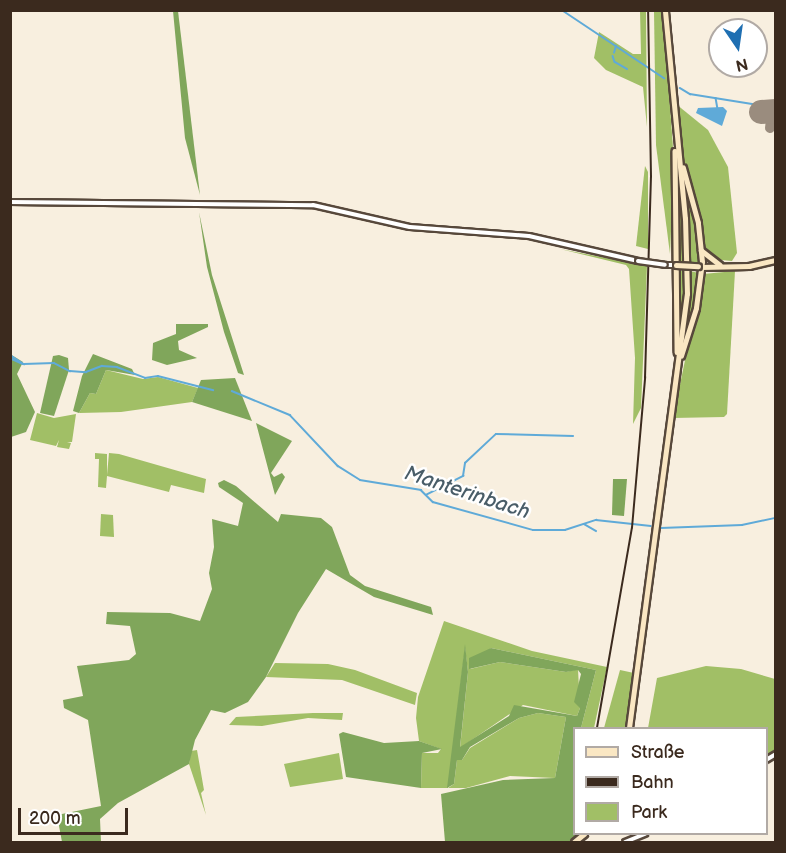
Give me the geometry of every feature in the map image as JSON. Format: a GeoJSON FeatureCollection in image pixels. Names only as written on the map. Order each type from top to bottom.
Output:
{"type":"FeatureCollection","features":[{"type":"Feature","properties":{"kind":"main road"},"geometry":{"type":"LineString","coordinates":[[629,727],[678,361],[688,257],[666,10]]}},
{"type":"Feature","properties":{"kind":"main road"},"geometry":{"type":"LineString","coordinates":[[675,122],[677,367]]}},
{"type":"Feature","properties":{"kind":"main road"},"geometry":{"type":"LineString","coordinates":[[677,142],[701,250],[696,308],[678,361]]}},
{"type":"Feature","properties":{"kind":"main road"},"geometry":{"type":"LineString","coordinates":[[701,250],[710,261],[726,267]]}},
{"type":"Feature","properties":{"kind":"main road"},"geometry":{"type":"LineString","coordinates":[[675,265],[726,267],[776,260]]}},
{"type":"Feature","properties":{"kind":"street"},"geometry":{"type":"LineString","coordinates":[[10,202],[313,205],[410,227],[529,236],[638,261],[675,265]]}},
{"type":"Feature","properties":{"kind":"street"},"geometry":{"type":"LineString","coordinates":[[626,843],[643,835]]}},
{"type":"Feature","properties":{"kind":"green space"},"geometry":{"type":"Polygon","coordinates":[[[173,11],[178,11],[200,195],[185,138],[173,11]]]}},
{"type":"Feature","properties":{"kind":"green space"},"geometry":{"type":"Polygon","coordinates":[[[640,11],[646,11],[647,127],[643,87],[606,70],[594,58],[599,32],[633,54],[641,54],[640,11]]]}},
{"type":"Feature","properties":{"kind":"green space"},"geometry":{"type":"Polygon","coordinates":[[[654,11],[663,11],[674,161],[670,254],[656,145],[654,11]]]}},
{"type":"Feature","properties":{"kind":"green space"},"geometry":{"type":"Polygon","coordinates":[[[676,104],[708,130],[728,167],[737,253],[732,261],[711,259],[706,253],[684,168],[676,104]]]}},
{"type":"Feature","properties":{"kind":"green space"},"geometry":{"type":"Polygon","coordinates":[[[677,164],[683,215],[686,261],[678,261],[677,164]]]}},
{"type":"Feature","properties":{"kind":"green space"},"geometry":{"type":"Polygon","coordinates":[[[645,166],[648,172],[648,249],[636,246],[645,166]]]}},
{"type":"Feature","properties":{"kind":"green space"},"geometry":{"type":"Polygon","coordinates":[[[683,176],[695,217],[700,262],[690,262],[683,176]]]}},
{"type":"Feature","properties":{"kind":"green space"},"geometry":{"type":"Polygon","coordinates":[[[199,212],[212,275],[244,375],[238,373],[224,332],[207,267],[199,212]]]}},
{"type":"Feature","properties":{"kind":"green space"},"geometry":{"type":"Polygon","coordinates":[[[560,249],[647,266],[641,408],[633,424],[635,358],[629,269],[626,265],[560,249]]]}},
{"type":"Feature","properties":{"kind":"green space"},"geometry":{"type":"Polygon","coordinates":[[[676,271],[685,271],[679,346],[676,271]]]}},
{"type":"Feature","properties":{"kind":"green space"},"geometry":{"type":"Polygon","coordinates":[[[690,271],[699,273],[696,304],[683,348],[690,271]]]}},
{"type":"Feature","properties":{"kind":"green space"},"geometry":{"type":"Polygon","coordinates":[[[735,271],[727,414],[724,417],[673,418],[703,274],[735,271]]]}},
{"type":"Feature","properties":{"kind":"green space"},"geometry":{"type":"Polygon","coordinates":[[[176,324],[208,324],[208,327],[178,341],[179,350],[197,358],[167,365],[152,360],[153,343],[176,334],[176,324]]]}},
{"type":"Feature","properties":{"kind":"green space"},"geometry":{"type":"Polygon","coordinates":[[[10,354],[23,362],[17,374],[35,412],[26,432],[11,437],[10,354]]]}},
{"type":"Feature","properties":{"kind":"green space"},"geometry":{"type":"Polygon","coordinates":[[[93,354],[132,369],[135,375],[106,370],[96,394],[90,393],[79,413],[73,411],[82,376],[93,354]]]}},
{"type":"Feature","properties":{"kind":"green space"},"geometry":{"type":"Polygon","coordinates":[[[53,356],[68,358],[69,370],[54,416],[40,413],[53,356]]]}},
{"type":"Feature","properties":{"kind":"green space"},"geometry":{"type":"Polygon","coordinates":[[[106,370],[143,379],[158,377],[198,388],[192,402],[121,412],[79,413],[90,393],[96,394],[106,370]]]}},
{"type":"Feature","properties":{"kind":"green space"},"geometry":{"type":"Polygon","coordinates":[[[235,378],[252,421],[192,402],[201,380],[235,378]]]}},
{"type":"Feature","properties":{"kind":"green space"},"geometry":{"type":"Polygon","coordinates":[[[37,413],[54,418],[76,414],[72,442],[67,442],[71,443],[69,449],[57,447],[59,440],[56,446],[30,440],[37,413]]]}},
{"type":"Feature","properties":{"kind":"green space"},"geometry":{"type":"Polygon","coordinates":[[[256,423],[292,441],[271,473],[274,477],[282,473],[285,477],[275,495],[256,423]]]}},
{"type":"Feature","properties":{"kind":"green space"},"geometry":{"type":"Polygon","coordinates":[[[95,453],[107,454],[107,475],[109,453],[119,454],[206,479],[204,493],[171,485],[169,492],[107,476],[106,488],[98,487],[99,459],[95,459],[95,453]]]}},
{"type":"Feature","properties":{"kind":"green space"},"geometry":{"type":"Polygon","coordinates":[[[613,479],[627,479],[624,516],[612,515],[613,479]]]}},
{"type":"Feature","properties":{"kind":"green space"},"geometry":{"type":"Polygon","coordinates":[[[224,480],[236,486],[278,522],[281,514],[321,518],[332,527],[350,575],[365,586],[431,607],[433,615],[374,597],[326,569],[298,613],[266,677],[248,702],[225,713],[211,710],[195,740],[189,764],[118,803],[100,819],[101,842],[62,842],[57,815],[101,806],[88,720],[64,708],[63,700],[83,696],[77,666],[129,660],[136,654],[130,626],[106,624],[107,612],[170,613],[200,621],[212,589],[209,573],[214,547],[212,519],[238,526],[243,503],[219,487],[218,483],[224,480]]]}},
{"type":"Feature","properties":{"kind":"green space"},"geometry":{"type":"Polygon","coordinates":[[[101,514],[113,515],[114,537],[100,536],[101,514]]]}},
{"type":"Feature","properties":{"kind":"green space"},"geometry":{"type":"Polygon","coordinates":[[[444,621],[532,651],[607,667],[594,727],[581,727],[596,670],[491,648],[470,669],[500,662],[566,672],[578,669],[580,708],[577,716],[523,705],[460,748],[468,672],[465,648],[448,788],[421,788],[422,753],[438,753],[441,749],[419,741],[416,718],[418,697],[444,621]]]}},
{"type":"Feature","properties":{"kind":"green space"},"geometry":{"type":"Polygon","coordinates":[[[465,644],[468,672],[460,747],[509,716],[514,705],[577,716],[580,708],[574,702],[581,674],[578,670],[566,672],[500,662],[469,669],[469,658],[491,648],[596,670],[581,727],[573,727],[573,835],[579,835],[570,842],[445,842],[441,794],[503,780],[555,778],[566,717],[538,713],[519,718],[470,747],[462,760],[457,760],[454,784],[447,788],[465,644]]]}},
{"type":"Feature","properties":{"kind":"green space"},"geometry":{"type":"Polygon","coordinates":[[[275,663],[328,664],[355,670],[417,693],[415,705],[342,680],[266,677],[275,663]]]}},
{"type":"Feature","properties":{"kind":"green space"},"geometry":{"type":"Polygon","coordinates":[[[706,666],[741,669],[775,679],[775,751],[768,756],[768,727],[648,727],[657,678],[706,666]]]}},
{"type":"Feature","properties":{"kind":"green space"},"geometry":{"type":"Polygon","coordinates":[[[620,670],[634,673],[626,727],[604,727],[620,670]]]}},
{"type":"Feature","properties":{"kind":"green space"},"geometry":{"type":"Polygon","coordinates":[[[343,713],[342,720],[308,718],[262,726],[229,725],[236,717],[343,713]]]}},
{"type":"Feature","properties":{"kind":"green space"},"geometry":{"type":"Polygon","coordinates":[[[538,713],[566,717],[555,778],[510,776],[466,788],[448,788],[454,784],[457,760],[462,760],[470,748],[519,718],[538,713]]]}},
{"type":"Feature","properties":{"kind":"green space"},"geometry":{"type":"Polygon","coordinates":[[[343,732],[384,743],[419,741],[442,749],[422,753],[421,788],[346,777],[339,734],[343,732]]]}},
{"type":"Feature","properties":{"kind":"green space"},"geometry":{"type":"Polygon","coordinates":[[[197,750],[204,790],[201,793],[206,815],[189,764],[191,751],[197,750]]]}},
{"type":"Feature","properties":{"kind":"green space"},"geometry":{"type":"Polygon","coordinates":[[[339,753],[343,779],[290,787],[284,764],[339,753]]]}},
{"type":"Feature","properties":{"kind":"water"},"geometry":{"type":"Polygon","coordinates":[[[723,107],[727,111],[722,126],[696,113],[698,108],[723,107]]]}},
{"type":"Feature","properties":{"kind":"waterway"},"geometry":{"type":"LineString","coordinates":[[562,10],[664,78]]}},
{"type":"Feature","properties":{"kind":"waterway"},"geometry":{"type":"LineString","coordinates":[[614,53],[616,46]]}},
{"type":"Feature","properties":{"kind":"waterway"},"geometry":{"type":"LineString","coordinates":[[613,56],[615,62],[627,69]]}},
{"type":"Feature","properties":{"kind":"waterway"},"geometry":{"type":"LineString","coordinates":[[680,88],[690,94],[758,105]]}},
{"type":"Feature","properties":{"kind":"waterway"},"geometry":{"type":"LineString","coordinates":[[716,98],[718,109]]}},
{"type":"Feature","properties":{"kind":"waterway","name":"Manterinbach"},"geometry":{"type":"LineString","coordinates":[[10,355],[24,364],[54,363],[70,371],[86,372],[102,366],[117,367],[145,378],[158,376],[213,390]]}},
{"type":"Feature","properties":{"kind":"waterway","name":"Manterinbach"},"geometry":{"type":"LineString","coordinates":[[10,358],[23,364]]}},
{"type":"Feature","properties":{"kind":"waterway","name":"Manterinbach"},"geometry":{"type":"LineString","coordinates":[[232,391],[290,415],[338,466],[360,480],[421,490],[433,502],[533,530],[565,530],[596,520],[651,526]]}},
{"type":"Feature","properties":{"kind":"waterway"},"geometry":{"type":"LineString","coordinates":[[426,495],[463,476],[465,463],[496,434],[573,436]]}},
{"type":"Feature","properties":{"kind":"waterway","name":"Manterinbach"},"geometry":{"type":"LineString","coordinates":[[661,528],[742,525],[776,518]]}},
{"type":"Feature","properties":{"kind":"waterway"},"geometry":{"type":"LineString","coordinates":[[584,524],[596,531]]}},
{"type":"Feature","properties":{"kind":"taxiway"},"geometry":{"type":"LineString","coordinates":[[770,128],[772,111]]}},
{"type":"Feature","properties":{"kind":"runway"},"geometry":{"type":"LineString","coordinates":[[761,112],[776,111]]}},
{"type":"Feature","properties":{"kind":"railway"},"geometry":{"type":"LineString","coordinates":[[597,727],[632,528],[645,378],[651,177],[648,10]]}}]}
